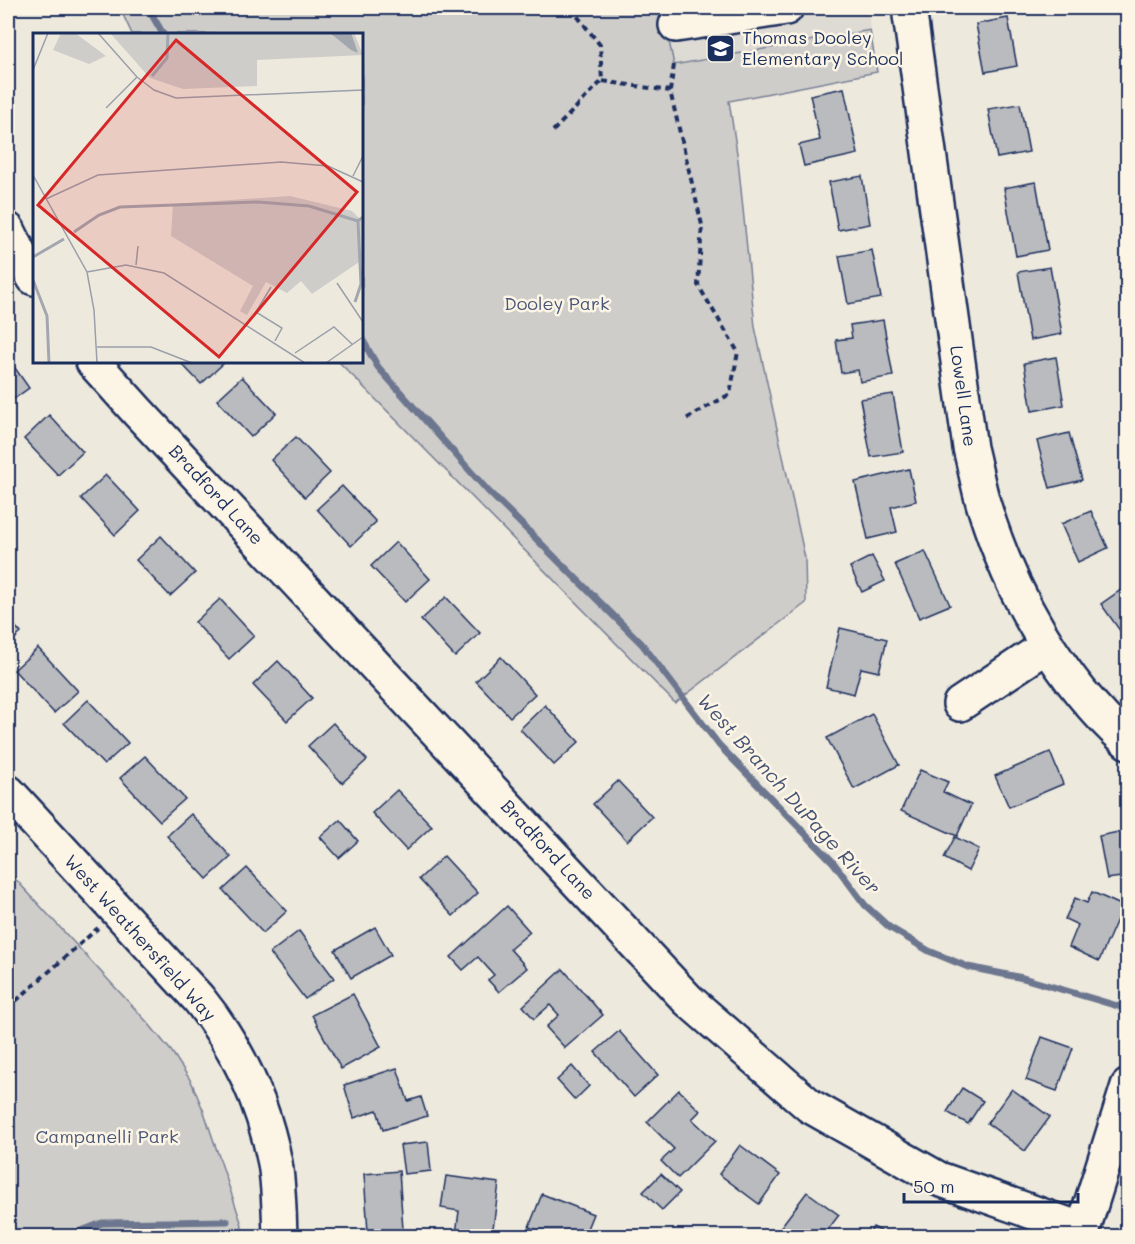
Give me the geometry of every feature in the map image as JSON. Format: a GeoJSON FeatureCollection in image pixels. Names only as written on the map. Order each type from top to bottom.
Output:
{"type":"FeatureCollection","features":[{"type":"Feature","properties":{"kind":"street"},"geometry":{"type":"LineString","coordinates":[[676,25],[786,8]]}},
{"type":"Feature","properties":{"kind":"street","name":"Lowell Lane"},"geometry":{"type":"LineString","coordinates":[[909,8],[970,448],[983,505],[1001,555],[1047,646],[1106,722],[1128,742]]}},
{"type":"Feature","properties":{"kind":"street"},"geometry":{"type":"LineString","coordinates":[[8,230],[33,276]]}},
{"type":"Feature","properties":{"kind":"street","name":"Bradford Lane"},"geometry":{"type":"LineString","coordinates":[[94,363],[688,1000],[810,1106],[939,1179],[1082,1233]]}},
{"type":"Feature","properties":{"kind":"street"},"geometry":{"type":"LineString","coordinates":[[960,704],[1047,646]]}},
{"type":"Feature","properties":{"kind":"street","name":"West Weathersfield Way"},"geometry":{"type":"LineString","coordinates":[[8,792],[198,998],[233,1048],[248,1076],[263,1115],[275,1165],[280,1236]]}},
{"type":"Feature","properties":{"kind":"street"},"geometry":{"type":"LineString","coordinates":[[1082,1233],[1128,1086]]}},
{"type":"Feature","properties":{"kind":"path"},"geometry":{"type":"LineString","coordinates":[[553,130],[602,81],[600,45],[572,8]]}},
{"type":"Feature","properties":{"kind":"path"},"geometry":{"type":"LineString","coordinates":[[674,65],[670,91],[702,225],[698,285],[738,352],[730,394],[686,419]]}},
{"type":"Feature","properties":{"kind":"path"},"geometry":{"type":"LineString","coordinates":[[602,81],[670,91]]}},
{"type":"Feature","properties":{"kind":"path"},"geometry":{"type":"LineString","coordinates":[[8,1008],[103,924]]}},
{"type":"Feature","properties":{"kind":"shaded area","name":"Thomas Dooley Elementary School"},"geometry":{"type":"Polygon","coordinates":[[[662,8],[868,8],[870,30],[674,65],[662,8]]]}},
{"type":"Feature","properties":{"kind":"green space","name":"Dooley Park"},"geometry":{"type":"Polygon","coordinates":[[[120,8],[662,8],[674,65],[870,30],[877,72],[729,101],[738,160],[755,327],[805,558],[806,603],[675,703],[340,363],[363,363],[363,33],[132,33],[120,8]]]}},
{"type":"Feature","properties":{"kind":"green space","name":"Campanelli Park"},"geometry":{"type":"Polygon","coordinates":[[[8,871],[148,1023],[172,1052],[191,1081],[204,1112],[242,1225],[241,1236],[8,1236],[8,871]]]}},
{"type":"Feature","properties":{"kind":"building"},"geometry":{"type":"Polygon","coordinates":[[[1008,18],[1017,66],[985,72],[976,24],[1008,18]]]}},
{"type":"Feature","properties":{"kind":"building"},"geometry":{"type":"Polygon","coordinates":[[[844,88],[858,154],[804,166],[799,145],[820,140],[810,95],[844,88]]]}},
{"type":"Feature","properties":{"kind":"building"},"geometry":{"type":"Polygon","coordinates":[[[1020,104],[1029,152],[997,158],[988,109],[1020,104]]]}},
{"type":"Feature","properties":{"kind":"building"},"geometry":{"type":"Polygon","coordinates":[[[862,176],[870,224],[838,230],[829,182],[862,176]]]}},
{"type":"Feature","properties":{"kind":"building"},"geometry":{"type":"Polygon","coordinates":[[[1036,182],[1048,250],[1016,256],[1004,188],[1036,182]]]}},
{"type":"Feature","properties":{"kind":"building"},"geometry":{"type":"Polygon","coordinates":[[[872,250],[881,298],[848,304],[839,256],[872,250]]]}},
{"type":"Feature","properties":{"kind":"building"},"geometry":{"type":"Polygon","coordinates":[[[1050,267],[1062,334],[1030,340],[1018,272],[1050,267]]]}},
{"type":"Feature","properties":{"kind":"building"},"geometry":{"type":"Polygon","coordinates":[[[883,320],[893,376],[860,382],[858,370],[841,373],[836,340],[852,338],[850,325],[883,320]]]}},
{"type":"Feature","properties":{"kind":"building"},"geometry":{"type":"Polygon","coordinates":[[[1056,357],[1064,405],[1032,411],[1024,363],[1056,357]]]}},
{"type":"Feature","properties":{"kind":"building"},"geometry":{"type":"Polygon","coordinates":[[[8,358],[29,388],[8,403],[8,358]]]}},
{"type":"Feature","properties":{"kind":"building"},"geometry":{"type":"Polygon","coordinates":[[[181,363],[224,363],[201,384],[181,363]]]}},
{"type":"Feature","properties":{"kind":"building"},"geometry":{"type":"Polygon","coordinates":[[[242,377],[276,413],[251,437],[217,400],[242,377]]]}},
{"type":"Feature","properties":{"kind":"building"},"geometry":{"type":"Polygon","coordinates":[[[893,394],[903,452],[871,457],[860,399],[893,394]]]}},
{"type":"Feature","properties":{"kind":"building"},"geometry":{"type":"Polygon","coordinates":[[[49,415],[83,452],[58,475],[24,439],[49,415]]]}},
{"type":"Feature","properties":{"kind":"building"},"geometry":{"type":"Polygon","coordinates":[[[1069,433],[1082,480],[1050,488],[1037,441],[1069,433]]]}},
{"type":"Feature","properties":{"kind":"building"},"geometry":{"type":"Polygon","coordinates":[[[296,437],[330,473],[305,497],[271,460],[296,437]]]}},
{"type":"Feature","properties":{"kind":"building"},"geometry":{"type":"Polygon","coordinates":[[[909,469],[916,501],[891,507],[897,532],[868,539],[855,482],[909,469]]]}},
{"type":"Feature","properties":{"kind":"building"},"geometry":{"type":"Polygon","coordinates":[[[106,475],[140,511],[115,535],[81,498],[106,475]]]}},
{"type":"Feature","properties":{"kind":"building"},"geometry":{"type":"Polygon","coordinates":[[[342,486],[376,522],[351,546],[317,509],[342,486]]]}},
{"type":"Feature","properties":{"kind":"building"},"geometry":{"type":"Polygon","coordinates":[[[1091,511],[1108,548],[1078,562],[1061,524],[1091,511]]]}},
{"type":"Feature","properties":{"kind":"building"},"geometry":{"type":"Polygon","coordinates":[[[161,536],[195,573],[170,596],[136,560],[161,536]]]}},
{"type":"Feature","properties":{"kind":"building"},"geometry":{"type":"Polygon","coordinates":[[[396,542],[430,579],[405,602],[371,566],[396,542]]]}},
{"type":"Feature","properties":{"kind":"building"},"geometry":{"type":"Polygon","coordinates":[[[925,551],[950,605],[919,618],[895,564],[925,551]]]}},
{"type":"Feature","properties":{"kind":"building"},"geometry":{"type":"Polygon","coordinates":[[[872,556],[885,581],[862,592],[850,567],[872,556]]]}},
{"type":"Feature","properties":{"kind":"building"},"geometry":{"type":"Polygon","coordinates":[[[1128,585],[1128,642],[1101,604],[1128,585]]]}},
{"type":"Feature","properties":{"kind":"building"},"geometry":{"type":"Polygon","coordinates":[[[446,597],[480,633],[455,657],[421,620],[446,597]]]}},
{"type":"Feature","properties":{"kind":"building"},"geometry":{"type":"Polygon","coordinates":[[[220,599],[254,636],[229,659],[195,622],[220,599]]]}},
{"type":"Feature","properties":{"kind":"building"},"geometry":{"type":"Polygon","coordinates":[[[8,618],[21,633],[8,645],[8,618]]]}},
{"type":"Feature","properties":{"kind":"building"},"geometry":{"type":"Polygon","coordinates":[[[840,628],[887,639],[879,672],[861,668],[854,694],[826,687],[840,628]]]}},
{"type":"Feature","properties":{"kind":"building"},"geometry":{"type":"Polygon","coordinates":[[[38,648],[78,691],[54,713],[14,670],[38,648]]]}},
{"type":"Feature","properties":{"kind":"building"},"geometry":{"type":"Polygon","coordinates":[[[501,657],[535,694],[510,717],[476,681],[501,657]]]}},
{"type":"Feature","properties":{"kind":"building"},"geometry":{"type":"Polygon","coordinates":[[[278,661],[312,698],[287,721],[253,685],[278,661]]]}},
{"type":"Feature","properties":{"kind":"building"},"geometry":{"type":"Polygon","coordinates":[[[88,700],[128,743],[104,765],[64,723],[88,700]]]}},
{"type":"Feature","properties":{"kind":"building"},"geometry":{"type":"Polygon","coordinates":[[[545,705],[579,742],[554,765],[520,729],[545,705]]]}},
{"type":"Feature","properties":{"kind":"building"},"geometry":{"type":"Polygon","coordinates":[[[872,714],[899,765],[854,789],[827,738],[872,714]]]}},
{"type":"Feature","properties":{"kind":"building"},"geometry":{"type":"Polygon","coordinates":[[[333,723],[367,760],[342,783],[308,746],[333,723]]]}},
{"type":"Feature","properties":{"kind":"building"},"geometry":{"type":"Polygon","coordinates":[[[1050,752],[1063,784],[1009,807],[995,776],[1050,752]]]}},
{"type":"Feature","properties":{"kind":"building"},"geometry":{"type":"Polygon","coordinates":[[[145,756],[185,799],[160,821],[120,778],[145,756]]]}},
{"type":"Feature","properties":{"kind":"building"},"geometry":{"type":"Polygon","coordinates":[[[920,770],[948,782],[943,792],[971,805],[957,836],[901,811],[920,770]]]}},
{"type":"Feature","properties":{"kind":"building"},"geometry":{"type":"Polygon","coordinates":[[[618,781],[652,817],[627,841],[593,804],[618,781]]]}},
{"type":"Feature","properties":{"kind":"building"},"geometry":{"type":"Polygon","coordinates":[[[397,790],[432,826],[406,850],[372,813],[397,790]]]}},
{"type":"Feature","properties":{"kind":"building"},"geometry":{"type":"Polygon","coordinates":[[[191,814],[231,857],[207,879],[167,836],[191,814]]]}},
{"type":"Feature","properties":{"kind":"building"},"geometry":{"type":"Polygon","coordinates":[[[340,820],[358,841],[339,858],[320,837],[340,820]]]}},
{"type":"Feature","properties":{"kind":"building"},"geometry":{"type":"Polygon","coordinates":[[[1128,830],[1128,876],[1107,879],[1099,836],[1128,830]]]}},
{"type":"Feature","properties":{"kind":"building"},"geometry":{"type":"Polygon","coordinates":[[[955,837],[979,849],[968,871],[944,858],[955,837]]]}},
{"type":"Feature","properties":{"kind":"building"},"geometry":{"type":"Polygon","coordinates":[[[444,856],[478,893],[453,916],[419,879],[444,856]]]}},
{"type":"Feature","properties":{"kind":"building"},"geometry":{"type":"Polygon","coordinates":[[[247,868],[287,911],[263,933],[223,890],[247,868]]]}},
{"type":"Feature","properties":{"kind":"building"},"geometry":{"type":"Polygon","coordinates":[[[1092,892],[1123,906],[1099,961],[1069,947],[1078,925],[1065,919],[1075,898],[1087,903],[1092,892]]]}},
{"type":"Feature","properties":{"kind":"building"},"geometry":{"type":"Polygon","coordinates":[[[507,906],[530,932],[510,949],[527,968],[499,992],[488,980],[494,975],[478,957],[463,970],[451,957],[507,906]]]}},
{"type":"Feature","properties":{"kind":"building"},"geometry":{"type":"Polygon","coordinates":[[[375,927],[391,955],[351,978],[335,950],[375,927]]]}},
{"type":"Feature","properties":{"kind":"building"},"geometry":{"type":"Polygon","coordinates":[[[299,931],[334,978],[305,999],[270,953],[299,931]]]}},
{"type":"Feature","properties":{"kind":"building"},"geometry":{"type":"Polygon","coordinates":[[[563,969],[603,1015],[565,1048],[546,1027],[559,1015],[550,1005],[534,1019],[523,1006],[563,969]]]}},
{"type":"Feature","properties":{"kind":"building"},"geometry":{"type":"Polygon","coordinates":[[[353,994],[381,1047],[341,1069],[312,1015],[353,994]]]}},
{"type":"Feature","properties":{"kind":"building"},"geometry":{"type":"Polygon","coordinates":[[[619,1031],[658,1075],[634,1097],[595,1052],[619,1031]]]}},
{"type":"Feature","properties":{"kind":"building"},"geometry":{"type":"Polygon","coordinates":[[[1042,1037],[1073,1048],[1057,1091],[1026,1080],[1042,1037]]]}},
{"type":"Feature","properties":{"kind":"building"},"geometry":{"type":"Polygon","coordinates":[[[572,1066],[589,1086],[575,1100],[557,1080],[572,1066]]]}},
{"type":"Feature","properties":{"kind":"building"},"geometry":{"type":"Polygon","coordinates":[[[397,1068],[408,1101],[421,1097],[427,1116],[383,1130],[377,1110],[354,1118],[344,1085],[397,1068]]]}},
{"type":"Feature","properties":{"kind":"building"},"geometry":{"type":"Polygon","coordinates":[[[962,1088],[983,1101],[968,1124],[947,1112],[962,1088]]]}},
{"type":"Feature","properties":{"kind":"building"},"geometry":{"type":"Polygon","coordinates":[[[1012,1089],[1050,1117],[1025,1151],[987,1123],[1012,1089]]]}},
{"type":"Feature","properties":{"kind":"building"},"geometry":{"type":"Polygon","coordinates":[[[679,1090],[700,1111],[692,1119],[715,1141],[678,1178],[661,1161],[674,1149],[647,1122],[679,1090]]]}},
{"type":"Feature","properties":{"kind":"building"},"geometry":{"type":"Polygon","coordinates":[[[428,1142],[431,1171],[404,1174],[400,1145],[428,1142]]]}},
{"type":"Feature","properties":{"kind":"building"},"geometry":{"type":"Polygon","coordinates":[[[740,1145],[780,1175],[759,1204],[719,1174],[740,1145]]]}},
{"type":"Feature","properties":{"kind":"building"},"geometry":{"type":"Polygon","coordinates":[[[399,1171],[403,1230],[368,1232],[364,1174],[399,1171]]]}},
{"type":"Feature","properties":{"kind":"building"},"geometry":{"type":"Polygon","coordinates":[[[661,1174],[680,1192],[662,1210],[643,1192],[661,1174]]]}},
{"type":"Feature","properties":{"kind":"building"},"geometry":{"type":"Polygon","coordinates":[[[446,1176],[499,1183],[492,1236],[456,1234],[459,1211],[441,1208],[446,1176]]]}},
{"type":"Feature","properties":{"kind":"building"},"geometry":{"type":"Polygon","coordinates":[[[807,1192],[839,1215],[823,1236],[774,1236],[807,1192]]]}},
{"type":"Feature","properties":{"kind":"building"},"geometry":{"type":"Polygon","coordinates":[[[542,1194],[593,1214],[584,1236],[552,1236],[529,1227],[542,1194]]]}},
{"type":"Feature","properties":{"kind":"building"},"geometry":{"type":"Polygon","coordinates":[[[873,1227],[890,1236],[868,1236],[873,1227]]]}},
{"type":"Feature","properties":{"kind":"waterway"},"geometry":{"type":"LineString","coordinates":[[148,8],[162,33]]}},
{"type":"Feature","properties":{"kind":"waterway","name":"West Branch DuPage River"},"geometry":{"type":"LineString","coordinates":[[363,341],[378,367],[488,491],[642,644],[719,745],[833,862],[865,905],[889,927],[929,951],[968,967],[1023,978],[1121,1007]]}},
{"type":"Feature","properties":{"kind":"waterway"},"geometry":{"type":"LineString","coordinates":[[74,1236],[102,1223],[227,1221]]}},
{"type":"Feature","properties":{"kind":"place","name":"Thomas Dooley Elementary School"},"geometry":{"type":"Point","coordinates":[721,48]}}]}
